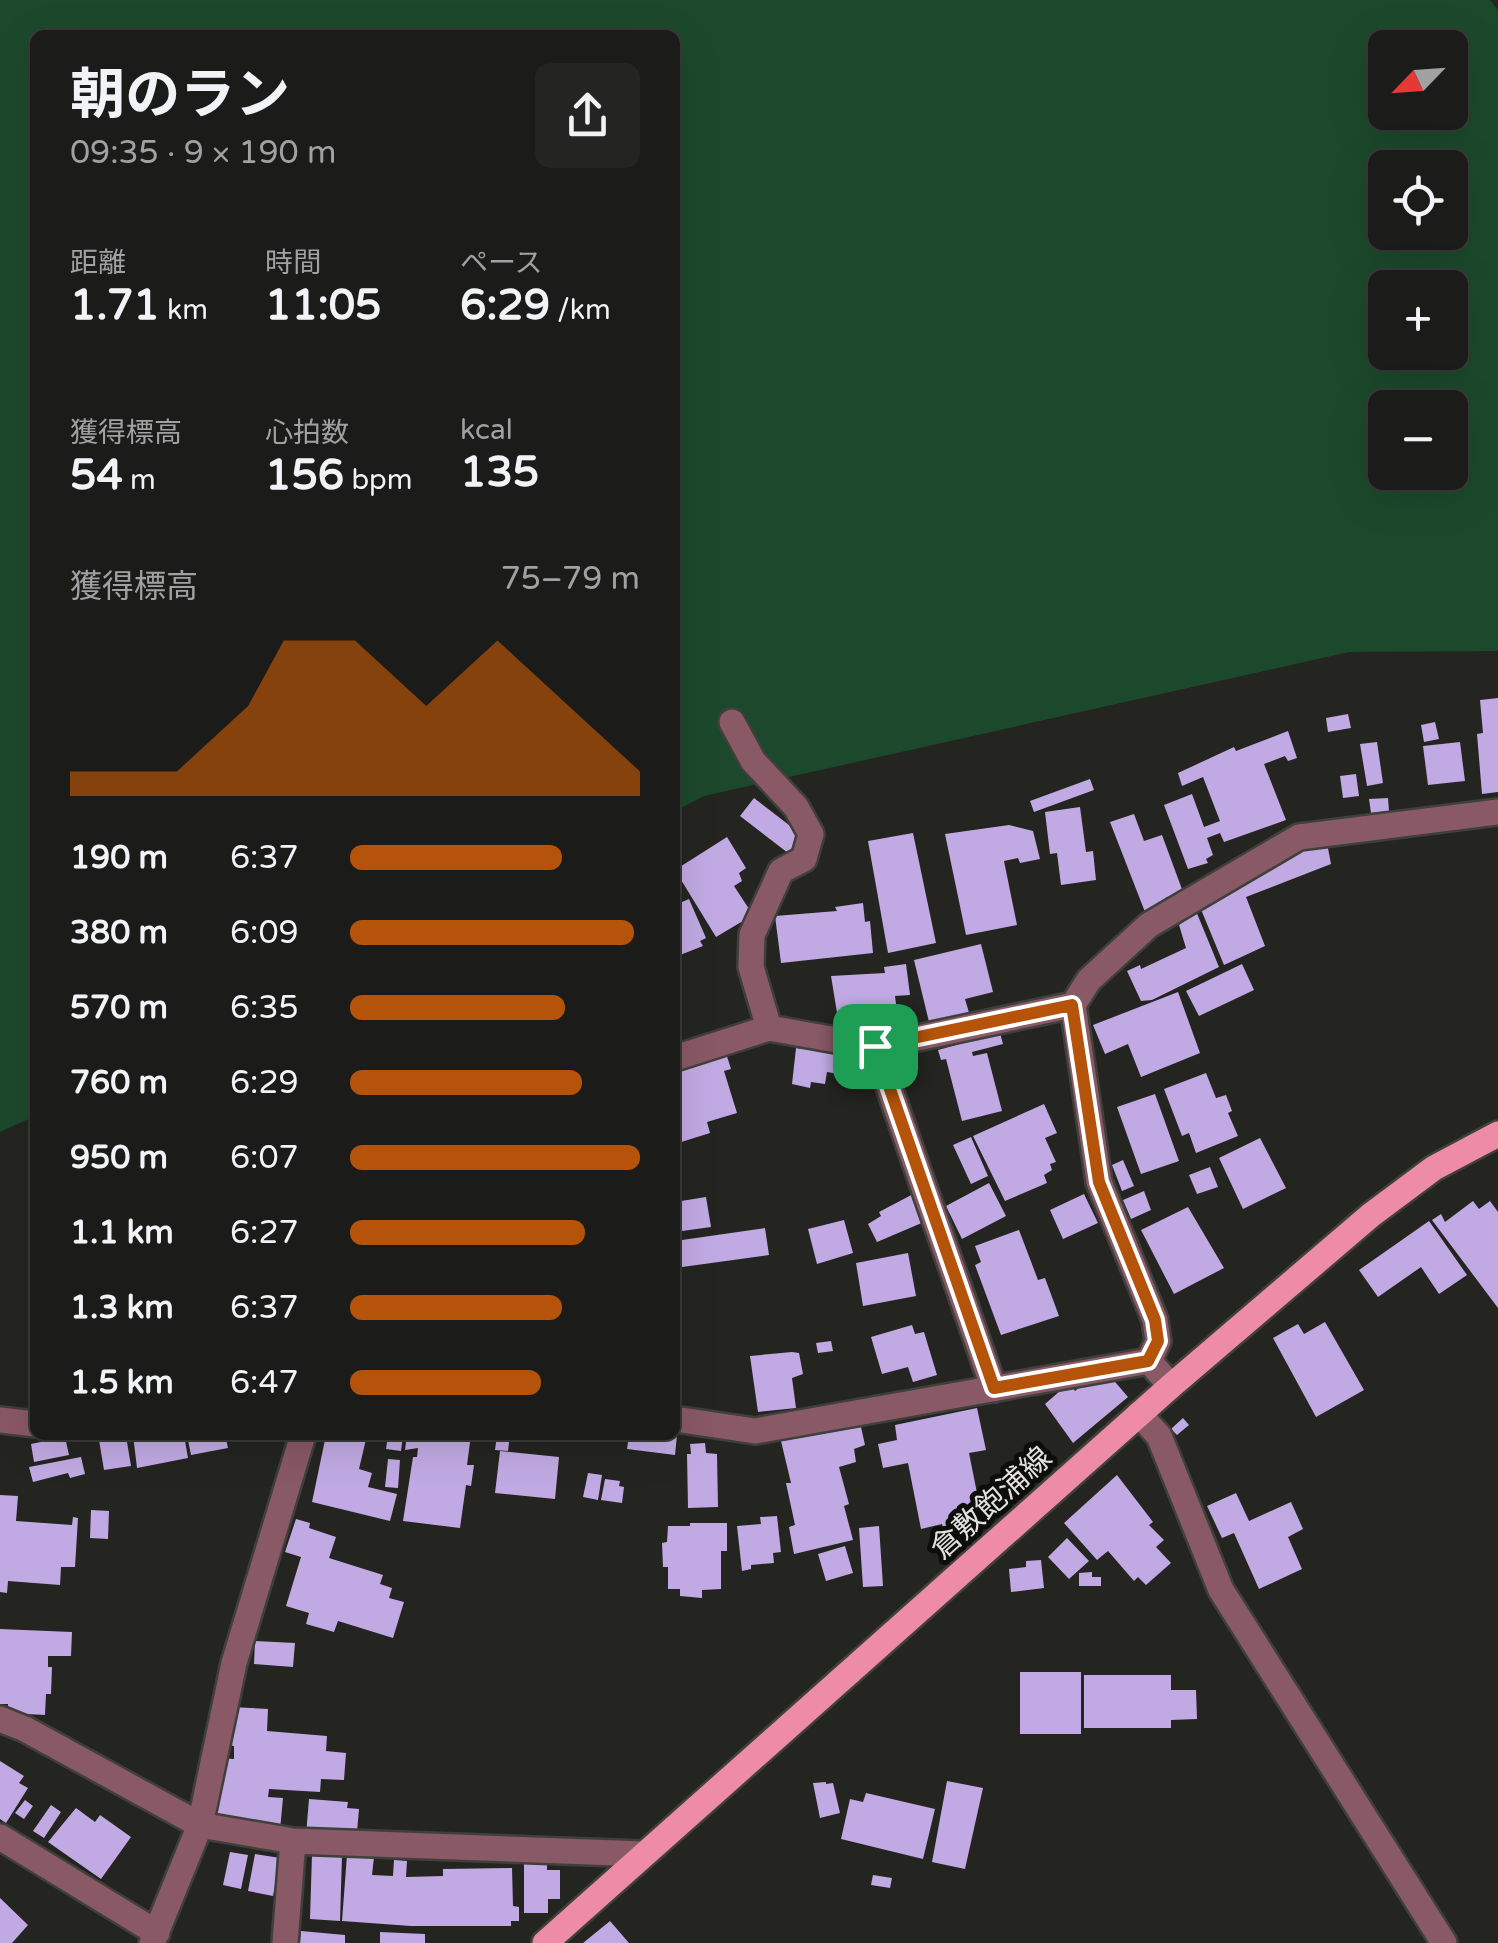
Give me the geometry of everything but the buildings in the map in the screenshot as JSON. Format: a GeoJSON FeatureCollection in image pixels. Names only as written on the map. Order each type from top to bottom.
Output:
{"type":"FeatureCollection","features":[{"type":"Feature","properties":{"kind":"main road","name":"倉敷飽浦線"},"geometry":{"type":"LineString","coordinates":[[544,1943],[1171,1386],[1371,1215],[1434,1168],[1498,1134]]}},
{"type":"Feature","properties":{"kind":"street"},"geometry":{"type":"LineString","coordinates":[[732,722],[753,760],[796,807],[811,834],[804,858],[782,871],[752,934],[751,966],[769,1028]]}},
{"type":"Feature","properties":{"kind":"street"},"geometry":{"type":"LineString","coordinates":[[1148,1361],[1158,1341],[1155,1320],[1099,1182],[1072,1005],[1089,980],[1149,925],[1299,837],[1498,812]]}},
{"type":"Feature","properties":{"kind":"street"},"geometry":{"type":"LineString","coordinates":[[680,1056],[769,1028],[875,1046],[1072,1005]]}},
{"type":"Feature","properties":{"kind":"street"},"geometry":{"type":"LineString","coordinates":[[875,1046],[994,1388]]}},
{"type":"Feature","properties":{"kind":"street"},"geometry":{"type":"LineString","coordinates":[[1148,1361],[1171,1386]]}},
{"type":"Feature","properties":{"kind":"street"},"geometry":{"type":"LineString","coordinates":[[680,1420],[755,1432],[1148,1361]]}},
{"type":"Feature","properties":{"kind":"street"},"geometry":{"type":"LineString","coordinates":[[1140,1414],[1159,1436],[1221,1590],[1444,1943]]}},
{"type":"Feature","properties":{"kind":"street"},"geometry":{"type":"LineString","coordinates":[[0,1420],[30,1423]]}},
{"type":"Feature","properties":{"kind":"street"},"geometry":{"type":"LineString","coordinates":[[0,1837],[154,1938],[200,1825],[234,1663],[302,1440]]}},
{"type":"Feature","properties":{"kind":"street"},"geometry":{"type":"LineString","coordinates":[[0,1719],[200,1825],[293,1842],[644,1854]]}},
{"type":"Feature","properties":{"kind":"street"},"geometry":{"type":"LineString","coordinates":[[285,1943],[293,1842]]}},
{"type":"Feature","properties":{"kind":"green space"},"geometry":{"type":"Polygon","coordinates":[[[0,0],[1490,0],[1498,10],[1498,651],[1349,652],[704,796],[680,808],[680,30],[30,30],[30,1118],[0,1132],[0,0]]]}},
{"type":"Feature","properties":{"kind":"route"},"geometry":{"type":"LineString","coordinates":[[1072,1005],[1099,1182],[1155,1320],[1158,1341],[1148,1361],[994,1388],[875,1046],[1072,1005]]}}]}
